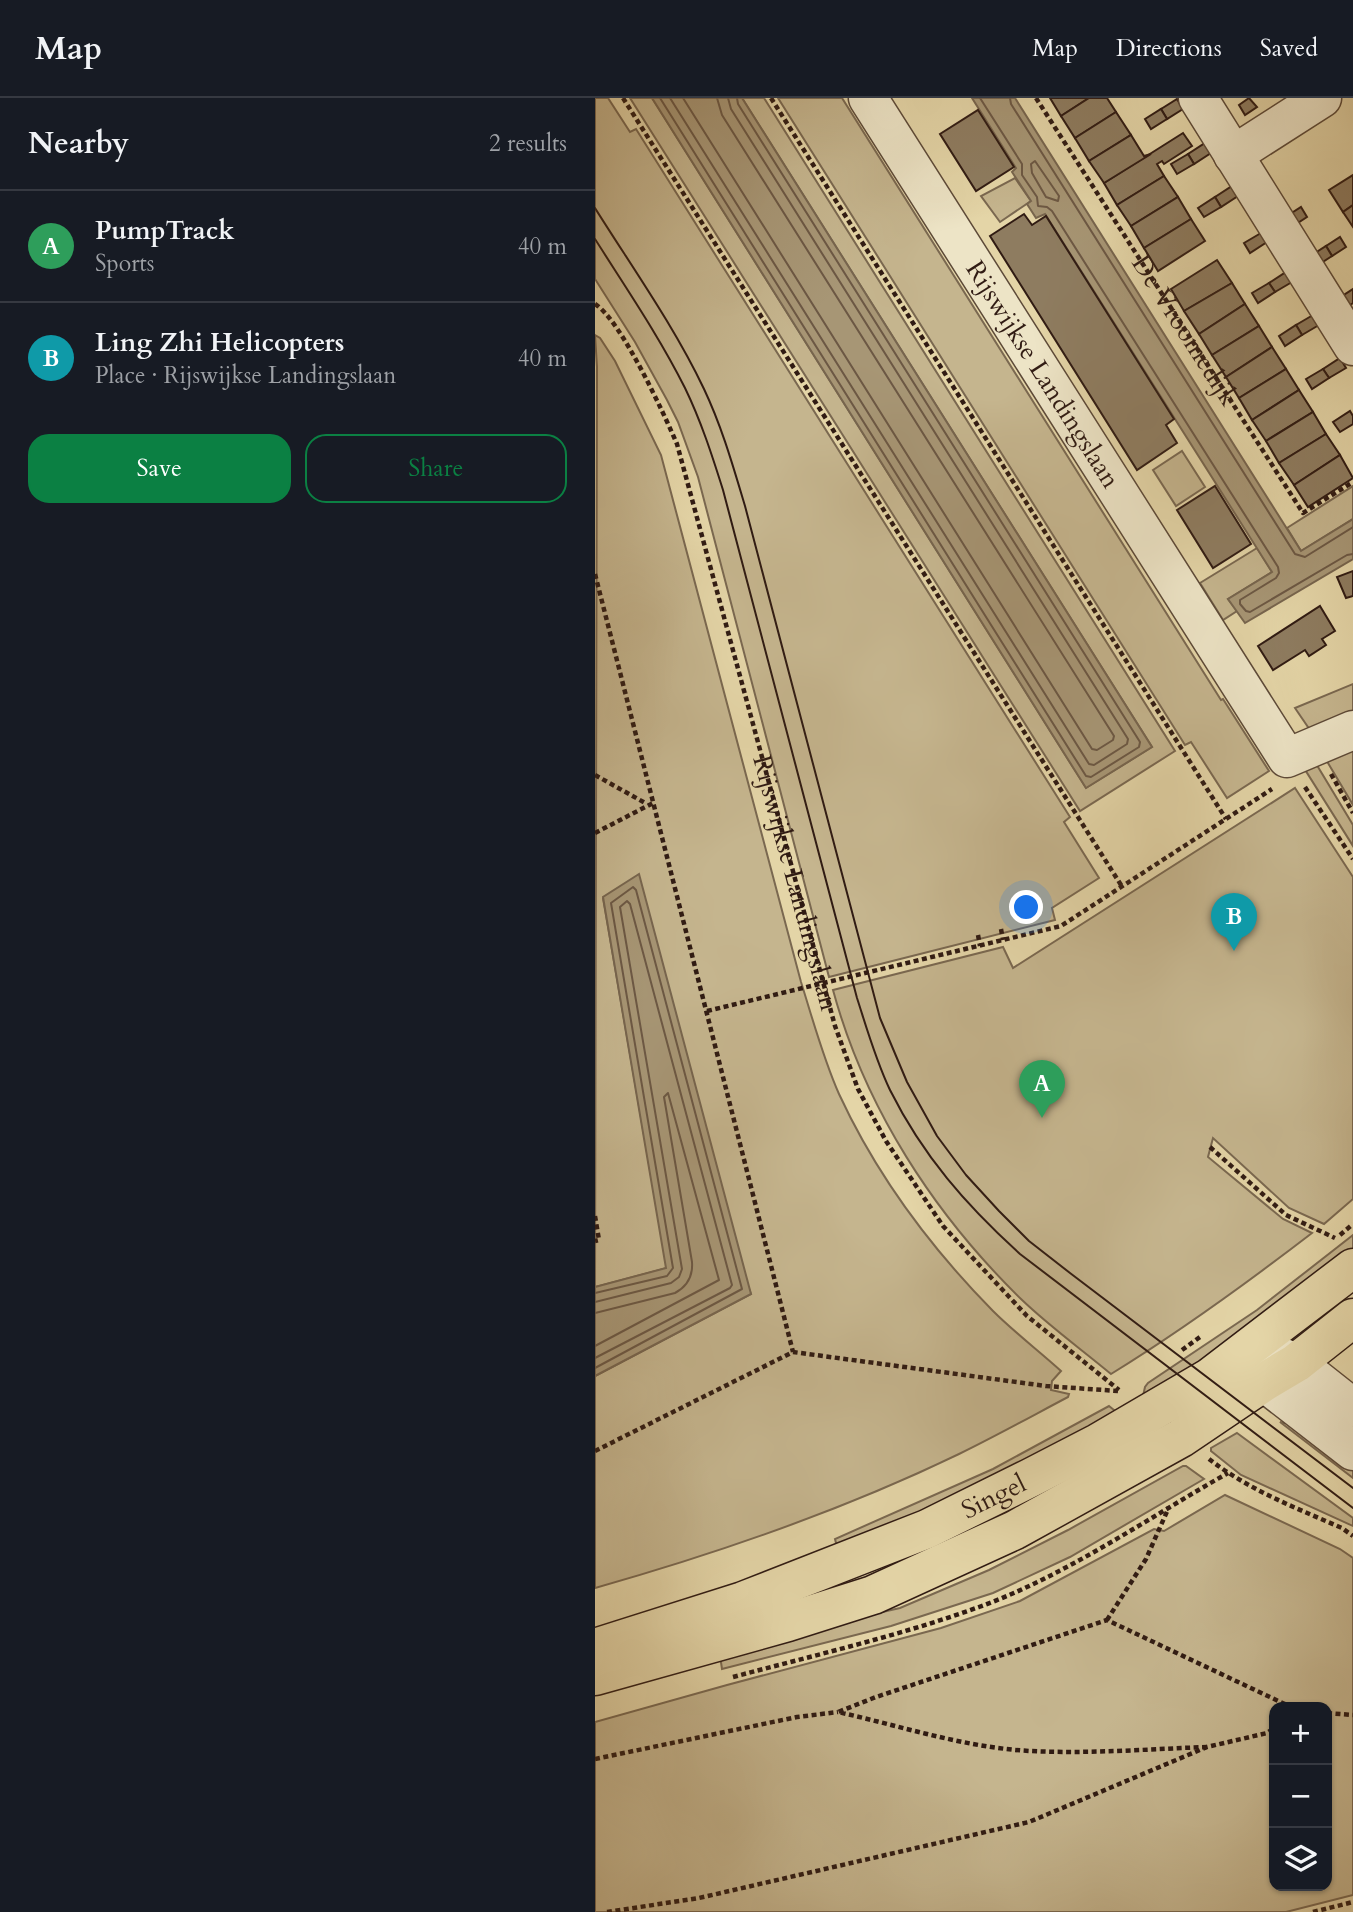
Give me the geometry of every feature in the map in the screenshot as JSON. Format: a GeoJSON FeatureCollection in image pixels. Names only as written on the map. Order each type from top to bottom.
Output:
{"type":"FeatureCollection","features":[{"type":"Feature","properties":{"kind":"main road","name":"Singel"},"geometry":{"type":"LineString","coordinates":[[595,1648],[743,1601],[927,1529],[1108,1437],[1209,1378],[1250,1345],[1344,1253]]}},
{"type":"Feature","properties":{"kind":"main road","name":"Singel"},"geometry":{"type":"LineString","coordinates":[[595,1676],[788,1622],[884,1590],[1015,1530],[1181,1438],[1280,1372],[1353,1318]]}},
{"type":"Feature","properties":{"kind":"street","name":"Rijswijkse Landingslaan"},"geometry":{"type":"LineString","coordinates":[[868,98],[1301,752]]}},
{"type":"Feature","properties":{"kind":"street"},"geometry":{"type":"LineString","coordinates":[[1198,98],[1353,346]]}},
{"type":"Feature","properties":{"kind":"street"},"geometry":{"type":"LineString","coordinates":[[1233,155],[1322,98]]}},
{"type":"Feature","properties":{"kind":"street"},"geometry":{"type":"LineString","coordinates":[[1301,752],[1353,730]]}},
{"type":"Feature","properties":{"kind":"street"},"geometry":{"type":"LineString","coordinates":[[1250,1345],[1280,1372],[1353,1451]]}},
{"type":"Feature","properties":{"kind":"street"},"geometry":{"type":"LineString","coordinates":[[1280,1372],[1353,1408]]}},
{"type":"Feature","properties":{"kind":"path"},"geometry":{"type":"LineString","coordinates":[[623,98],[1121,885]]}},
{"type":"Feature","properties":{"kind":"path"},"geometry":{"type":"LineString","coordinates":[[771,98],[1226,819]]}},
{"type":"Feature","properties":{"kind":"path","name":"De Vroomedijk"},"geometry":{"type":"LineString","coordinates":[[1036,98],[1303,513],[1353,482]]}},
{"type":"Feature","properties":{"kind":"path","name":"Rijswijkse Landingslaan"},"geometry":{"type":"LineString","coordinates":[[595,304],[621,335],[662,409],[677,444],[823,984],[858,1089],[886,1140],[943,1226],[1027,1316],[1119,1391]]}},
{"type":"Feature","properties":{"kind":"path"},"geometry":{"type":"LineString","coordinates":[[595,574],[793,1352]]}},
{"type":"Feature","properties":{"kind":"path"},"geometry":{"type":"LineString","coordinates":[[707,1011],[1061,926],[1286,780],[1301,752]]}},
{"type":"Feature","properties":{"kind":"path"},"geometry":{"type":"LineString","coordinates":[[1301,752],[1353,813]]}},
{"type":"Feature","properties":{"kind":"path"},"geometry":{"type":"LineString","coordinates":[[1301,752],[1353,859]]}},
{"type":"Feature","properties":{"kind":"path"},"geometry":{"type":"LineString","coordinates":[[595,775],[647,804]]}},
{"type":"Feature","properties":{"kind":"path"},"geometry":{"type":"LineString","coordinates":[[595,833],[655,802]]}},
{"type":"Feature","properties":{"kind":"path"},"geometry":{"type":"LineString","coordinates":[[1001,929],[1003,940]]}},
{"type":"Feature","properties":{"kind":"path"},"geometry":{"type":"LineString","coordinates":[[978,935],[980,946]]}},
{"type":"Feature","properties":{"kind":"path"},"geometry":{"type":"LineString","coordinates":[[1210,1147],[1286,1215],[1344,1253]]}},
{"type":"Feature","properties":{"kind":"path"},"geometry":{"type":"LineString","coordinates":[[595,1216],[599,1240],[595,1241]]}},
{"type":"Feature","properties":{"kind":"path"},"geometry":{"type":"LineString","coordinates":[[595,1451],[793,1352],[1046,1386],[1119,1391]]}},
{"type":"Feature","properties":{"kind":"path"},"geometry":{"type":"LineString","coordinates":[[1107,1397],[1119,1391]]}},
{"type":"Feature","properties":{"kind":"path"},"geometry":{"type":"LineString","coordinates":[[1228,1474],[1265,1494],[1342,1528],[1353,1536]]}},
{"type":"Feature","properties":{"kind":"path"},"geometry":{"type":"LineString","coordinates":[[595,1759],[797,1717],[838,1712],[889,1692],[1107,1620],[1146,1559],[1170,1506]]}},
{"type":"Feature","properties":{"kind":"path"},"geometry":{"type":"LineString","coordinates":[[1107,1620],[1280,1702]]}},
{"type":"Feature","properties":{"kind":"path"},"geometry":{"type":"LineString","coordinates":[[838,1712],[977,1745],[1030,1751],[1207,1747]]}},
{"type":"Feature","properties":{"kind":"path"},"geometry":{"type":"LineString","coordinates":[[1332,1713],[1353,1715]]}},
{"type":"Feature","properties":{"kind":"path"},"geometry":{"type":"LineString","coordinates":[[607,1912],[699,1899],[1029,1822],[1207,1747],[1269,1732]]}},
{"type":"Feature","properties":{"kind":"path"},"geometry":{"type":"LineString","coordinates":[[1313,1912],[1353,1902]]}},
{"type":"Feature","properties":{"kind":"shaded area"},"geometry":{"type":"Polygon","coordinates":[[[595,98],[608,98],[630,132],[636,129],[1070,817],[1064,822],[1099,878],[1052,908],[1055,920],[829,977],[698,477],[667,400],[635,342],[595,279],[595,98]]]}},
{"type":"Feature","properties":{"kind":"shaded area"},"geometry":{"type":"Polygon","coordinates":[[[630,98],[652,98],[1086,788],[1152,747],[742,98],[764,98],[1175,751],[1080,811],[630,98]]]}},
{"type":"Feature","properties":{"kind":"shaded area"},"geometry":{"type":"Polygon","coordinates":[[[778,98],[842,98],[1221,700],[1223,699],[1269,771],[1227,798],[1191,742],[1185,745],[778,98]]]}},
{"type":"Feature","properties":{"kind":"shaded area"},"geometry":{"type":"Polygon","coordinates":[[[1015,178],[1031,201],[1000,222],[981,196],[1015,178]]]}},
{"type":"Feature","properties":{"kind":"shaded area"},"geometry":{"type":"Polygon","coordinates":[[[595,335],[600,338],[615,361],[661,455],[801,982],[839,1094],[870,1153],[927,1236],[993,1311],[1061,1371],[1052,1381],[1051,1390],[1069,1394],[1068,1397],[973,1447],[871,1494],[734,1545],[595,1588],[595,1376],[751,1294],[603,898],[667,1268],[595,1287],[595,335]]]}},
{"type":"Feature","properties":{"kind":"shaded area"},"geometry":{"type":"Polygon","coordinates":[[[1182,451],[1205,487],[1176,506],[1153,470],[1182,451]]]}},
{"type":"Feature","properties":{"kind":"shaded area"},"geometry":{"type":"Polygon","coordinates":[[[1353,486],[1353,519],[1301,551],[1287,528],[1353,486]]]}},
{"type":"Feature","properties":{"kind":"shaded area"},"geometry":{"type":"Polygon","coordinates":[[[1257,548],[1272,572],[1228,599],[1237,611],[1223,620],[1200,583],[1257,548]]]}},
{"type":"Feature","properties":{"kind":"shaded area"},"geometry":{"type":"Polygon","coordinates":[[[1353,684],[1353,711],[1310,730],[1295,708],[1353,684]]]}},
{"type":"Feature","properties":{"kind":"shaded area"},"geometry":{"type":"Polygon","coordinates":[[[1353,745],[1353,805],[1325,758],[1353,745]]]}},
{"type":"Feature","properties":{"kind":"shaded area"},"geometry":{"type":"Polygon","coordinates":[[[1315,762],[1353,825],[1353,846],[1304,768],[1315,762]]]}},
{"type":"Feature","properties":{"kind":"shaded area"},"geometry":{"type":"Polygon","coordinates":[[[1295,788],[1353,877],[1353,1199],[1324,1224],[1289,1208],[1213,1138],[1208,1157],[1283,1219],[1312,1233],[1213,1306],[1111,1374],[1021,1299],[959,1231],[932,1195],[906,1157],[864,1076],[833,990],[1003,947],[1013,968],[1295,788]]]}},
{"type":"Feature","properties":{"kind":"shaded area"},"geometry":{"type":"Polygon","coordinates":[[[1353,1235],[1353,1259],[1314,1291],[1143,1396],[1148,1383],[1257,1310],[1353,1235]]]}},
{"type":"Feature","properties":{"kind":"shaded area"},"geometry":{"type":"Polygon","coordinates":[[[1109,1406],[1125,1419],[855,1551],[836,1543],[835,1539],[993,1469],[1109,1406]]]}},
{"type":"Feature","properties":{"kind":"shaded area"},"geometry":{"type":"Polygon","coordinates":[[[1280,1422],[1290,1424],[1353,1467],[1353,1478],[1280,1422]]]}},
{"type":"Feature","properties":{"kind":"shaded area"},"geometry":{"type":"Polygon","coordinates":[[[1237,1433],[1353,1518],[1353,1526],[1241,1475],[1211,1451],[1211,1448],[1237,1433]]]}},
{"type":"Feature","properties":{"kind":"shaded area"},"geometry":{"type":"Polygon","coordinates":[[[1183,1466],[1204,1479],[1070,1557],[993,1593],[891,1626],[722,1669],[719,1649],[900,1608],[989,1570],[1183,1466]]]}},
{"type":"Feature","properties":{"kind":"shaded area"},"geometry":{"type":"Polygon","coordinates":[[[1225,1495],[1340,1549],[1353,1558],[1353,1895],[1286,1912],[595,1912],[595,1722],[941,1628],[1020,1601],[1154,1529],[1164,1531],[1225,1495]]]}},
{"type":"Feature","properties":{"kind":"water"},"geometry":{"type":"Polygon","coordinates":[[[652,98],[742,98],[1152,747],[1086,788],[652,98]]]}},
{"type":"Feature","properties":{"kind":"water"},"geometry":{"type":"Polygon","coordinates":[[[972,98],[1015,98],[1301,551],[1353,519],[1353,559],[1245,623],[1228,599],[1272,572],[1045,214],[1036,218],[1027,204],[1031,201],[1012,172],[1016,168],[972,98]]]}},
{"type":"Feature","properties":{"kind":"water"},"geometry":{"type":"Polygon","coordinates":[[[639,874],[751,1294],[595,1376],[595,1287],[666,1268],[603,897],[639,874]]]}},
{"type":"Feature","properties":{"kind":"building"},"geometry":{"type":"Polygon","coordinates":[[[1050,98],[1089,98],[1061,116],[1050,98]]]}},
{"type":"Feature","properties":{"kind":"building"},"geometry":{"type":"Polygon","coordinates":[[[1089,98],[1107,98],[1116,112],[1075,138],[1061,116],[1089,98]]]}},
{"type":"Feature","properties":{"kind":"building"},"geometry":{"type":"Polygon","coordinates":[[[1249,98],[1257,107],[1245,115],[1239,105],[1249,98]]]}},
{"type":"Feature","properties":{"kind":"building"},"geometry":{"type":"Polygon","coordinates":[[[1177,99],[1183,109],[1167,119],[1161,109],[1177,99]]]}},
{"type":"Feature","properties":{"kind":"building"},"geometry":{"type":"Polygon","coordinates":[[[1161,109],[1167,119],[1151,129],[1145,119],[1161,109]]]}},
{"type":"Feature","properties":{"kind":"building"},"geometry":{"type":"Polygon","coordinates":[[[978,110],[1014,167],[976,191],[940,134],[978,110]]]}},
{"type":"Feature","properties":{"kind":"building"},"geometry":{"type":"Polygon","coordinates":[[[1116,112],[1131,135],[1089,161],[1075,138],[1116,112]]]}},
{"type":"Feature","properties":{"kind":"building"},"geometry":{"type":"Polygon","coordinates":[[[1183,133],[1192,146],[1164,164],[1162,161],[1157,164],[1164,176],[1117,205],[1104,183],[1183,133]]]}},
{"type":"Feature","properties":{"kind":"building"},"geometry":{"type":"Polygon","coordinates":[[[1131,135],[1144,156],[1151,154],[1104,183],[1089,161],[1131,135]]]}},
{"type":"Feature","properties":{"kind":"building"},"geometry":{"type":"Polygon","coordinates":[[[1205,143],[1211,153],[1194,164],[1188,154],[1205,143]]]}},
{"type":"Feature","properties":{"kind":"building"},"geometry":{"type":"Polygon","coordinates":[[[1188,154],[1194,164],[1177,174],[1171,164],[1188,154]]]}},
{"type":"Feature","properties":{"kind":"building"},"geometry":{"type":"Polygon","coordinates":[[[1353,175],[1353,205],[1343,212],[1329,190],[1353,175]]]}},
{"type":"Feature","properties":{"kind":"building"},"geometry":{"type":"Polygon","coordinates":[[[1164,176],[1178,197],[1131,226],[1117,205],[1164,176]]]}},
{"type":"Feature","properties":{"kind":"building"},"geometry":{"type":"Polygon","coordinates":[[[1232,186],[1238,196],[1221,207],[1215,197],[1232,186]]]}},
{"type":"Feature","properties":{"kind":"building"},"geometry":{"type":"Polygon","coordinates":[[[1178,197],[1191,219],[1144,248],[1131,226],[1178,197]]]}},
{"type":"Feature","properties":{"kind":"building"},"geometry":{"type":"Polygon","coordinates":[[[1215,197],[1221,207],[1204,217],[1198,208],[1215,197]]]}},
{"type":"Feature","properties":{"kind":"building"},"geometry":{"type":"Polygon","coordinates":[[[1353,205],[1353,227],[1343,212],[1353,205]]]}},
{"type":"Feature","properties":{"kind":"building"},"geometry":{"type":"Polygon","coordinates":[[[1301,207],[1307,217],[1293,226],[1287,216],[1301,207]]]}},
{"type":"Feature","properties":{"kind":"building"},"geometry":{"type":"Polygon","coordinates":[[[1024,214],[1032,225],[1046,216],[1174,419],[1166,425],[1177,443],[1137,470],[990,236],[1024,214]]]}},
{"type":"Feature","properties":{"kind":"building"},"geometry":{"type":"Polygon","coordinates":[[[1191,219],[1205,241],[1158,271],[1144,248],[1191,219]]]}},
{"type":"Feature","properties":{"kind":"building"},"geometry":{"type":"Polygon","coordinates":[[[1261,233],[1267,242],[1250,253],[1244,243],[1261,233]]]}},
{"type":"Feature","properties":{"kind":"building"},"geometry":{"type":"Polygon","coordinates":[[[1340,237],[1346,247],[1332,256],[1326,246],[1340,237]]]}},
{"type":"Feature","properties":{"kind":"building"},"geometry":{"type":"Polygon","coordinates":[[[1326,246],[1332,256],[1318,265],[1312,255],[1326,246]]]}},
{"type":"Feature","properties":{"kind":"building"},"geometry":{"type":"Polygon","coordinates":[[[1217,260],[1232,283],[1184,311],[1171,289],[1217,260]]]}},
{"type":"Feature","properties":{"kind":"building"},"geometry":{"type":"Polygon","coordinates":[[[1286,272],[1292,282],[1275,292],[1269,283],[1286,272]]]}},
{"type":"Feature","properties":{"kind":"building"},"geometry":{"type":"Polygon","coordinates":[[[1232,283],[1245,304],[1199,334],[1184,311],[1232,283]]]}},
{"type":"Feature","properties":{"kind":"building"},"geometry":{"type":"Polygon","coordinates":[[[1269,283],[1275,292],[1258,303],[1252,293],[1269,283]]]}},
{"type":"Feature","properties":{"kind":"building"},"geometry":{"type":"Polygon","coordinates":[[[1353,289],[1353,303],[1345,308],[1339,298],[1353,289]]]}},
{"type":"Feature","properties":{"kind":"building"},"geometry":{"type":"Polygon","coordinates":[[[1245,304],[1259,326],[1212,355],[1199,334],[1245,304]]]}},
{"type":"Feature","properties":{"kind":"building"},"geometry":{"type":"Polygon","coordinates":[[[1313,315],[1319,325],[1302,335],[1296,325],[1313,315]]]}},
{"type":"Feature","properties":{"kind":"building"},"geometry":{"type":"Polygon","coordinates":[[[1296,325],[1302,335],[1285,346],[1279,336],[1296,325]]]}},
{"type":"Feature","properties":{"kind":"building"},"geometry":{"type":"Polygon","coordinates":[[[1259,326],[1272,347],[1226,377],[1212,355],[1259,326]]]}},
{"type":"Feature","properties":{"kind":"building"},"geometry":{"type":"Polygon","coordinates":[[[1272,347],[1286,369],[1239,398],[1226,377],[1272,347]]]}},
{"type":"Feature","properties":{"kind":"building"},"geometry":{"type":"Polygon","coordinates":[[[1340,358],[1346,368],[1329,378],[1323,369],[1340,358]]]}},
{"type":"Feature","properties":{"kind":"building"},"geometry":{"type":"Polygon","coordinates":[[[1286,369],[1299,390],[1252,420],[1239,398],[1286,369]]]}},
{"type":"Feature","properties":{"kind":"building"},"geometry":{"type":"Polygon","coordinates":[[[1323,369],[1329,378],[1312,389],[1306,379],[1323,369]]]}},
{"type":"Feature","properties":{"kind":"building"},"geometry":{"type":"Polygon","coordinates":[[[1299,390],[1313,412],[1266,441],[1252,420],[1299,390]]]}},
{"type":"Feature","properties":{"kind":"building"},"geometry":{"type":"Polygon","coordinates":[[[1350,411],[1353,424],[1340,432],[1333,422],[1350,411]]]}},
{"type":"Feature","properties":{"kind":"building"},"geometry":{"type":"Polygon","coordinates":[[[1313,412],[1326,434],[1279,463],[1266,441],[1313,412]]]}},
{"type":"Feature","properties":{"kind":"building"},"geometry":{"type":"Polygon","coordinates":[[[1326,434],[1340,455],[1294,485],[1279,463],[1326,434]]]}},
{"type":"Feature","properties":{"kind":"building"},"geometry":{"type":"Polygon","coordinates":[[[1340,455],[1353,478],[1308,507],[1294,485],[1340,455]]]}},
{"type":"Feature","properties":{"kind":"building"},"geometry":{"type":"Polygon","coordinates":[[[1215,486],[1251,544],[1213,568],[1177,510],[1215,486]]]}},
{"type":"Feature","properties":{"kind":"building"},"geometry":{"type":"Polygon","coordinates":[[[1353,571],[1353,596],[1346,598],[1337,577],[1353,571]]]}},
{"type":"Feature","properties":{"kind":"building"},"geometry":{"type":"Polygon","coordinates":[[[1320,606],[1335,631],[1322,639],[1326,645],[1309,656],[1305,650],[1273,670],[1258,646],[1320,606]]]}},
{"type":"Feature","properties":{"kind":"tram line"},"geometry":{"type":"LineString","coordinates":[[595,208],[680,342],[722,432],[745,506],[880,1018],[907,1082],[937,1136],[966,1175],[1029,1241],[1353,1488]]}},
{"type":"Feature","properties":{"kind":"tram line"},"geometry":{"type":"LineString","coordinates":[[595,239],[675,369],[706,438],[723,490],[857,998],[880,1068],[903,1114],[947,1178],[1020,1254],[1353,1508]]}},
{"type":"Feature","properties":{"kind":"place","name":"Ling Zhi Helicopters"},"geometry":{"type":"Point","coordinates":[1234,951]}},
{"type":"Feature","properties":{"kind":"place","name":"PumpTrack"},"geometry":{"type":"Point","coordinates":[1042,1118]}}]}
